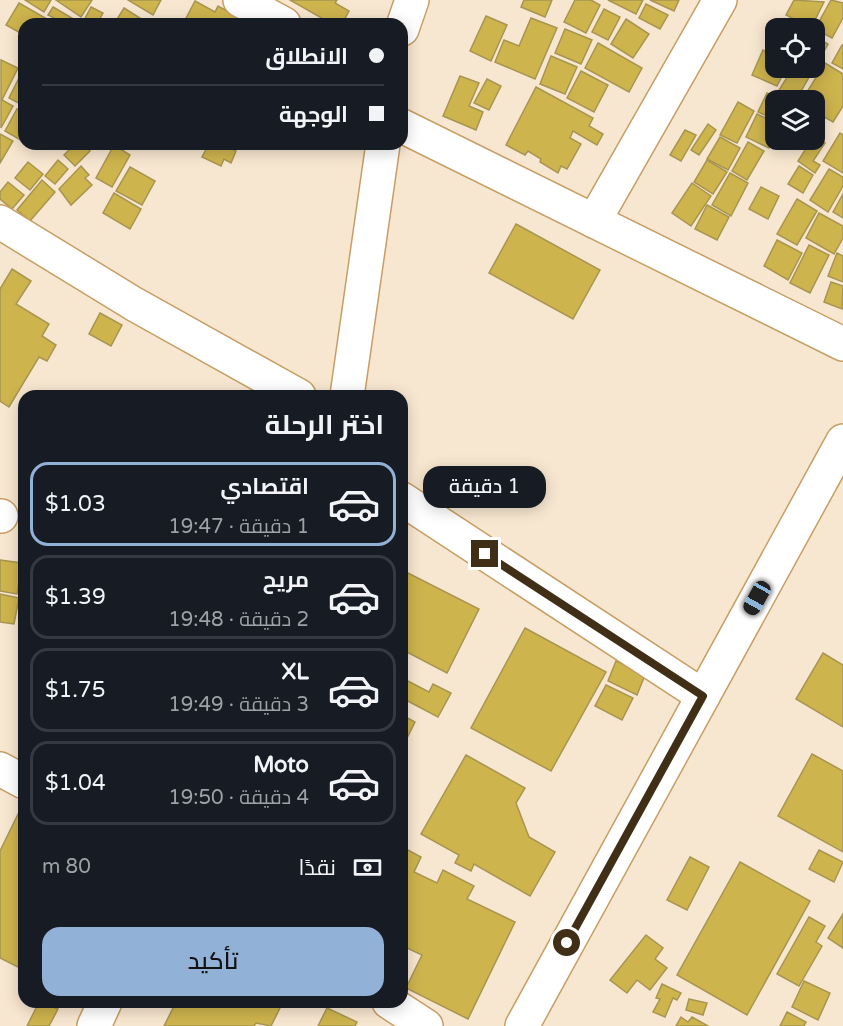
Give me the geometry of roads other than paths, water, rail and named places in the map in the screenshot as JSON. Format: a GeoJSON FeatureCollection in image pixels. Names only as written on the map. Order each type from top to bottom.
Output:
{"type":"FeatureCollection","features":[{"type":"Feature","properties":{"kind":"street"},"geometry":{"type":"LineString","coordinates":[[240,0],[273,18]]}},
{"type":"Feature","properties":{"kind":"street"},"geometry":{"type":"LineString","coordinates":[[406,18],[412,0]]}},
{"type":"Feature","properties":{"kind":"street"},"geometry":{"type":"LineString","coordinates":[[594,221],[720,0]]}},
{"type":"Feature","properties":{"kind":"street"},"geometry":{"type":"LineString","coordinates":[[408,129],[843,344]]}},
{"type":"Feature","properties":{"kind":"street"},"geometry":{"type":"LineString","coordinates":[[348,390],[382,150]]}},
{"type":"Feature","properties":{"kind":"street"},"geometry":{"type":"LineString","coordinates":[[0,222],[134,304],[288,390]]}},
{"type":"Feature","properties":{"kind":"street"},"geometry":{"type":"LineString","coordinates":[[522,1026],[843,441]]}},
{"type":"Feature","properties":{"kind":"street"},"geometry":{"type":"LineString","coordinates":[[408,503],[703,696]]}},
{"type":"Feature","properties":{"kind":"street"},"geometry":{"type":"LineString","coordinates":[[0,769],[18,779]]}},
{"type":"Feature","properties":{"kind":"street"},"geometry":{"type":"LineString","coordinates":[[94,1026],[102,1008]]}},
{"type":"Feature","properties":{"kind":"street"},"geometry":{"type":"LineString","coordinates":[[398,1008],[426,1026]]}}]}
